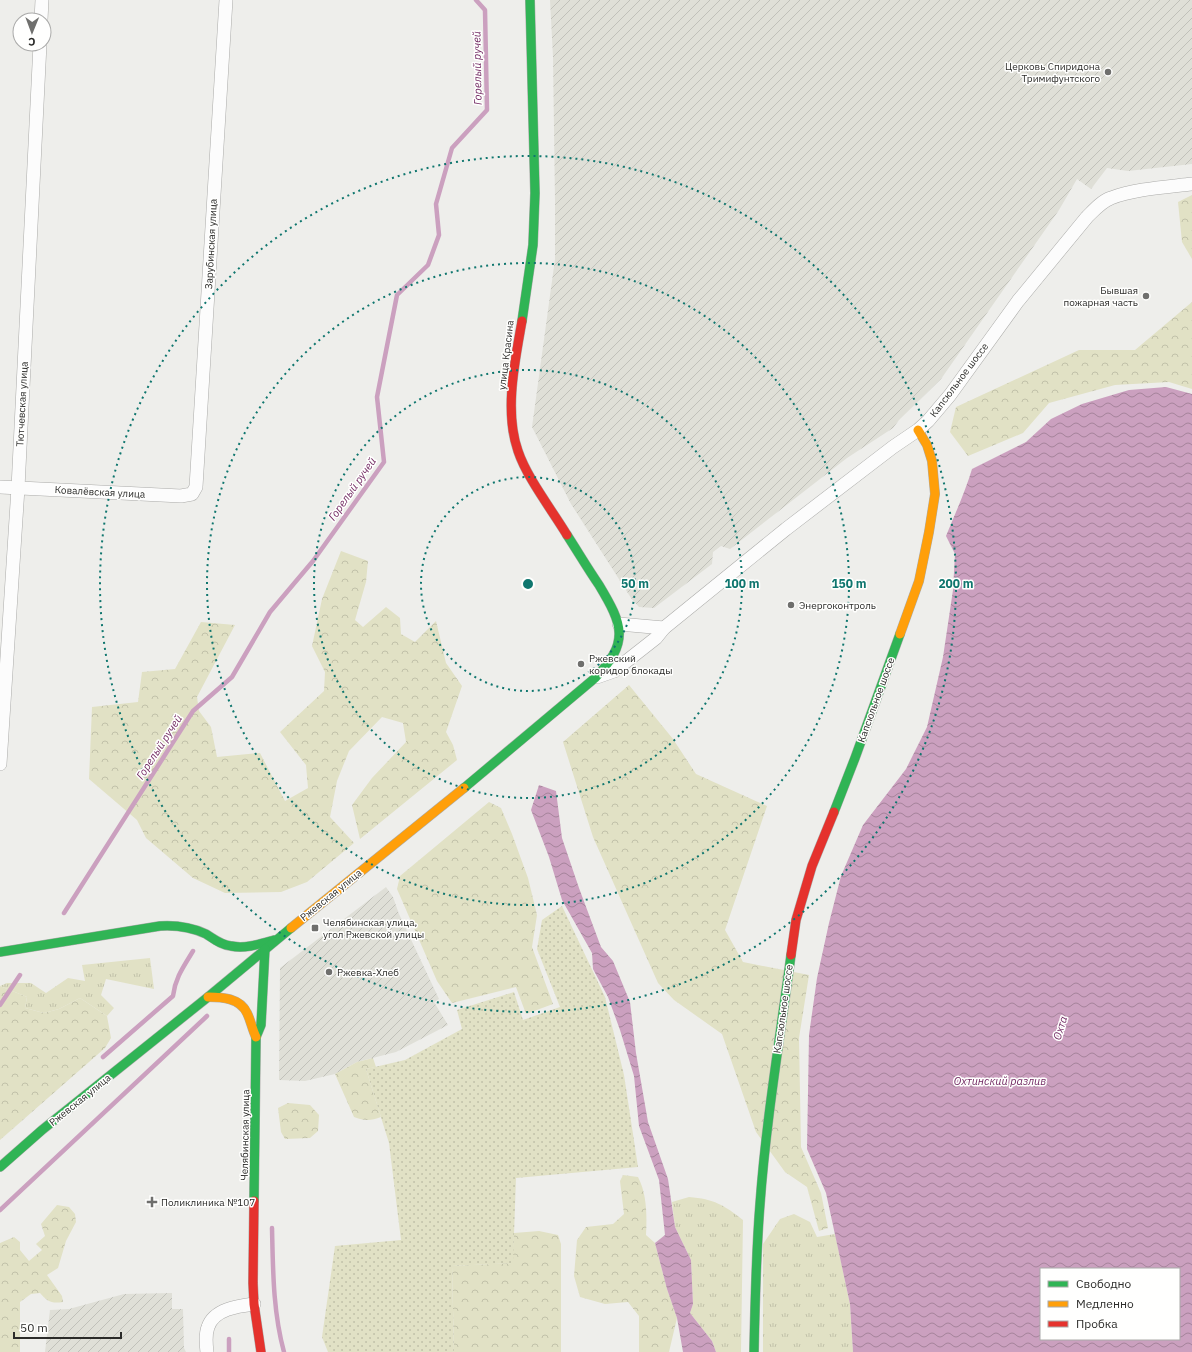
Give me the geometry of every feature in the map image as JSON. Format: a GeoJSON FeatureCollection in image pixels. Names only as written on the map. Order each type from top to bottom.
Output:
{"type":"FeatureCollection","features":[{"type":"Feature","properties":{"kind":"main road","name":"улица Красина"},"geometry":{"type":"LineString","coordinates":[[530,0],[535,194],[533,244],[514,370],[512,402],[513,429],[518,451],[530,476],[609,602],[619,624],[619,639],[616,652],[607,666],[595,678]]}},
{"type":"Feature","properties":{"kind":"main road","name":"Капсюльное шоссе"},"geometry":{"type":"LineString","coordinates":[[754,1352],[760,1203],[772,1094],[796,920],[812,866],[855,758],[919,581],[935,494],[932,461],[927,445],[918,430]]}},
{"type":"Feature","properties":{"kind":"main road","name":"Ржевская улица"},"geometry":{"type":"LineString","coordinates":[[0,1167],[42,1130],[208,997],[494,763],[595,678]]}},
{"type":"Feature","properties":{"kind":"main road"},"geometry":{"type":"LineString","coordinates":[[0,952],[165,925],[187,927],[202,932],[224,945],[238,947],[277,939]]}},
{"type":"Feature","properties":{"kind":"main road","name":"Челябинская улица"},"geometry":{"type":"LineString","coordinates":[[256,1037],[261,1025],[265,949]]}},
{"type":"Feature","properties":{"kind":"main road","name":"Челябинская улица"},"geometry":{"type":"LineString","coordinates":[[208,997],[222,996],[235,1001],[245,1010],[256,1037],[254,1304],[261,1352]]}},
{"type":"Feature","properties":{"kind":"street"},"geometry":{"type":"LineString","coordinates":[[42,0],[42,12]]}},
{"type":"Feature","properties":{"kind":"street","name":"Зарубинская улица"},"geometry":{"type":"LineString","coordinates":[[196,487],[226,0]]}},
{"type":"Feature","properties":{"kind":"street","name":"Тютчевская улица"},"geometry":{"type":"LineString","coordinates":[[0,764],[18,488],[40,52]]}},
{"type":"Feature","properties":{"kind":"street","name":"Капсюльное шоссе"},"geometry":{"type":"LineString","coordinates":[[918,430],[928,421],[950,395],[1018,301],[1087,217],[1098,206],[1111,198],[1132,192],[1192,184]]}},
{"type":"Feature","properties":{"kind":"street","name":"Ржевская улица"},"geometry":{"type":"LineString","coordinates":[[595,678],[614,671],[656,638],[664,628],[793,524],[893,446],[918,430]]}},
{"type":"Feature","properties":{"kind":"street","name":"Ковалёвская улица"},"geometry":{"type":"LineString","coordinates":[[0,487],[181,496],[192,494],[196,487]]}},
{"type":"Feature","properties":{"kind":"street"},"geometry":{"type":"LineString","coordinates":[[619,624],[664,628]]}},
{"type":"Feature","properties":{"kind":"street"},"geometry":{"type":"LineString","coordinates":[[207,1352],[206,1337],[208,1326],[216,1316],[237,1306],[254,1304]]}},
{"type":"Feature","properties":{"kind":"shaded area"},"geometry":{"type":"Polygon","coordinates":[[[550,0],[1192,0],[1192,164],[1128,171],[1107,168],[1091,189],[1077,179],[1059,210],[941,379],[899,420],[893,428],[847,458],[730,549],[721,546],[713,552],[712,564],[654,608],[639,607],[631,598],[571,504],[532,427],[555,259],[553,57],[550,0]]]}},
{"type":"Feature","properties":{"kind":"shaded area"},"geometry":{"type":"Polygon","coordinates":[[[386,887],[393,897],[399,914],[439,999],[434,1002],[448,1025],[396,1052],[357,1062],[335,1074],[305,1081],[279,1080],[280,968],[386,887]]]}},
{"type":"Feature","properties":{"kind":"shaded area"},"geometry":{"type":"Polygon","coordinates":[[[172,1293],[172,1309],[183,1309],[184,1348],[186,1352],[45,1352],[50,1310],[69,1309],[124,1294],[172,1293]]]}},
{"type":"Feature","properties":{"kind":"green space"},"geometry":{"type":"Polygon","coordinates":[[[1192,195],[1192,259],[1182,242],[1178,202],[1192,195]]]}},
{"type":"Feature","properties":{"kind":"green space"},"geometry":{"type":"Polygon","coordinates":[[[1192,302],[1192,389],[1169,382],[1115,385],[1049,403],[1023,433],[968,456],[950,432],[956,407],[1079,350],[1135,350],[1192,302]]]}},
{"type":"Feature","properties":{"kind":"green space"},"geometry":{"type":"Polygon","coordinates":[[[341,551],[368,561],[366,582],[355,620],[363,627],[386,607],[400,618],[401,634],[415,642],[436,621],[446,663],[462,686],[446,732],[453,745],[457,760],[360,839],[352,805],[372,778],[406,742],[403,723],[382,717],[349,751],[337,781],[330,817],[354,843],[307,882],[281,892],[225,893],[193,878],[146,838],[137,820],[89,779],[92,707],[138,702],[142,672],[175,669],[201,622],[235,625],[197,697],[199,711],[211,727],[217,757],[260,753],[285,801],[308,788],[306,765],[280,732],[324,691],[325,672],[312,646],[322,599],[341,551]]]}},
{"type":"Feature","properties":{"kind":"green space"},"geometry":{"type":"Polygon","coordinates":[[[629,685],[673,739],[696,774],[767,806],[725,930],[743,962],[809,975],[799,1038],[801,1147],[821,1193],[828,1228],[819,1231],[807,1187],[785,1172],[756,1132],[722,1034],[674,1000],[658,983],[593,837],[563,742],[629,685]]]}},
{"type":"Feature","properties":{"kind":"green space"},"geometry":{"type":"Polygon","coordinates":[[[489,802],[501,808],[528,878],[537,915],[532,947],[553,1004],[526,1014],[516,987],[452,1003],[437,981],[397,889],[400,876],[489,802]]]}},
{"type":"Feature","properties":{"kind":"green space"},"geometry":{"type":"Polygon","coordinates":[[[562,906],[605,997],[624,1075],[638,1167],[516,1178],[513,1263],[452,1266],[454,1352],[328,1352],[322,1337],[335,1246],[401,1240],[389,1143],[366,1069],[405,1060],[462,1029],[457,1010],[514,992],[523,1020],[560,1007],[537,949],[542,920],[562,906]]]}},
{"type":"Feature","properties":{"kind":"green space"},"geometry":{"type":"Polygon","coordinates":[[[150,958],[154,989],[106,979],[101,995],[114,1008],[107,1016],[80,998],[59,1009],[44,1013],[25,1008],[27,997],[0,986],[7,983],[31,983],[46,993],[68,978],[85,981],[82,965],[150,958]]]}},
{"type":"Feature","properties":{"kind":"green space"},"geometry":{"type":"Polygon","coordinates":[[[0,986],[27,997],[25,1008],[44,1013],[59,1009],[80,998],[107,1016],[111,1038],[105,1048],[0,1140],[0,986]]]}},
{"type":"Feature","properties":{"kind":"green space"},"geometry":{"type":"Polygon","coordinates":[[[373,1058],[376,1067],[366,1069],[381,1117],[371,1120],[364,1120],[354,1117],[335,1074],[357,1062],[373,1058]]]}},
{"type":"Feature","properties":{"kind":"green space"},"geometry":{"type":"Polygon","coordinates":[[[288,1103],[310,1105],[319,1115],[318,1131],[310,1138],[285,1139],[281,1132],[278,1108],[288,1103]]]}},
{"type":"Feature","properties":{"kind":"green space"},"geometry":{"type":"Polygon","coordinates":[[[623,1175],[638,1177],[641,1184],[646,1205],[646,1235],[655,1243],[667,1289],[677,1318],[669,1352],[639,1352],[639,1316],[628,1302],[605,1304],[580,1297],[574,1276],[577,1240],[586,1227],[613,1224],[624,1214],[620,1181],[623,1175]]]}},
{"type":"Feature","properties":{"kind":"green space"},"geometry":{"type":"Polygon","coordinates":[[[689,1197],[712,1201],[730,1210],[743,1220],[741,1352],[716,1352],[712,1341],[690,1313],[693,1304],[691,1260],[675,1227],[672,1202],[689,1197]]]}},
{"type":"Feature","properties":{"kind":"green space"},"geometry":{"type":"Polygon","coordinates":[[[57,1205],[69,1207],[75,1214],[76,1222],[66,1241],[58,1268],[47,1275],[62,1296],[63,1302],[55,1303],[45,1298],[40,1293],[31,1294],[20,1302],[20,1352],[0,1352],[0,1243],[14,1237],[20,1242],[20,1250],[29,1261],[42,1250],[36,1244],[45,1236],[41,1224],[57,1205]]]}},
{"type":"Feature","properties":{"kind":"green space"},"geometry":{"type":"Polygon","coordinates":[[[794,1214],[810,1222],[817,1237],[835,1234],[850,1304],[853,1352],[763,1352],[763,1244],[780,1219],[794,1214]]]}},
{"type":"Feature","properties":{"kind":"green space"},"geometry":{"type":"Polygon","coordinates":[[[539,1231],[558,1235],[561,1244],[561,1352],[454,1352],[452,1266],[512,1263],[514,1233],[539,1231]]]}},
{"type":"Feature","properties":{"kind":"water","name":"Охтинский разлив"},"geometry":{"type":"Polygon","coordinates":[[[1166,387],[1192,394],[1192,1352],[853,1352],[850,1304],[826,1193],[807,1149],[809,1035],[817,978],[829,923],[841,876],[863,825],[906,769],[927,727],[943,657],[953,590],[955,554],[946,536],[972,469],[1026,442],[1051,419],[1082,404],[1129,390],[1166,387]]]}},
{"type":"Feature","properties":{"kind":"water"},"geometry":{"type":"Polygon","coordinates":[[[539,785],[556,791],[562,838],[579,888],[601,947],[613,961],[630,1002],[636,1053],[648,1122],[668,1179],[675,1227],[691,1260],[693,1304],[690,1313],[712,1341],[716,1352],[683,1352],[677,1318],[667,1289],[655,1243],[665,1235],[659,1180],[639,1126],[634,1076],[608,997],[593,969],[592,953],[562,900],[549,857],[531,810],[539,785]]]}},
{"type":"Feature","properties":{"kind":"waterway","name":"Горелый ручей"},"geometry":{"type":"LineString","coordinates":[[64,913],[193,711],[232,677],[270,612],[313,561],[384,462],[377,397],[397,295],[428,265],[439,235],[436,204],[452,148],[487,110],[485,10],[476,0]]}},
{"type":"Feature","properties":{"kind":"waterway"},"geometry":{"type":"LineString","coordinates":[[103,1057],[173,996],[178,978],[193,951]]}},
{"type":"Feature","properties":{"kind":"waterway","name":"Горелый ручей"},"geometry":{"type":"LineString","coordinates":[[0,1005],[20,975]]}},
{"type":"Feature","properties":{"kind":"waterway"},"geometry":{"type":"LineString","coordinates":[[0,1210],[207,1016]]}},
{"type":"Feature","properties":{"kind":"waterway"},"geometry":{"type":"LineString","coordinates":[[272,1228],[273,1275],[280,1337],[284,1352]]}},
{"type":"Feature","properties":{"kind":"waterway"},"geometry":{"type":"LineString","coordinates":[[229,1339],[229,1352]]}},
{"type":"Feature","properties":{"kind":"traffic: fast"},"geometry":{"type":"LineString","coordinates":[[522,321],[533,245],[535,193],[530,0]]}},
{"type":"Feature","properties":{"kind":"traffic: fast"},"geometry":{"type":"LineString","coordinates":[[464,788],[595,678],[614,654],[618,643],[618,623],[599,585],[567,535]]}},
{"type":"Feature","properties":{"kind":"traffic: fast"},"geometry":{"type":"LineString","coordinates":[[834,812],[900,634]]}},
{"type":"Feature","properties":{"kind":"traffic: fast"},"geometry":{"type":"LineString","coordinates":[[0,952],[160,926],[178,926],[189,928],[206,934],[218,942],[236,947],[252,946],[274,940]]}},
{"type":"Feature","properties":{"kind":"traffic: fast"},"geometry":{"type":"LineString","coordinates":[[0,1167],[42,1130],[208,997],[291,928]]}},
{"type":"Feature","properties":{"kind":"traffic: fast"},"geometry":{"type":"LineString","coordinates":[[254,1201],[256,1037],[261,1025],[265,949]]}},
{"type":"Feature","properties":{"kind":"traffic: fast"},"geometry":{"type":"LineString","coordinates":[[754,1352],[757,1259],[763,1173],[791,955]]}},
{"type":"Feature","properties":{"kind":"traffic: slow"},"geometry":{"type":"LineString","coordinates":[[900,634],[919,581],[935,494],[932,461],[927,445],[918,430]]}},
{"type":"Feature","properties":{"kind":"traffic: slow"},"geometry":{"type":"LineString","coordinates":[[291,928],[464,788]]}},
{"type":"Feature","properties":{"kind":"traffic: slow"},"geometry":{"type":"LineString","coordinates":[[208,997],[230,999],[240,1004],[247,1013],[256,1037]]}},
{"type":"Feature","properties":{"kind":"traffic: jam"},"geometry":{"type":"LineString","coordinates":[[522,321],[512,386],[511,403],[514,436],[518,451],[527,472],[567,535]]}},
{"type":"Feature","properties":{"kind":"traffic: jam"},"geometry":{"type":"LineString","coordinates":[[791,955],[796,920],[812,866],[834,812]]}},
{"type":"Feature","properties":{"kind":"traffic: jam"},"geometry":{"type":"LineString","coordinates":[[254,1201],[253,1283],[254,1304],[261,1352]]}},
{"type":"Feature","properties":{"kind":"place","name":"Церковь Спиридона Тримифунтского"},"geometry":{"type":"Point","coordinates":[1108,72]}},
{"type":"Feature","properties":{"kind":"place","name":"Бывшая пожарная часть"},"geometry":{"type":"Point","coordinates":[1146,296]}},
{"type":"Feature","properties":{"kind":"place","name":"Энергоконтроль"},"geometry":{"type":"Point","coordinates":[791,605]}},
{"type":"Feature","properties":{"kind":"place","name":"Ржевский коридор блокады"},"geometry":{"type":"Point","coordinates":[581,664]}},
{"type":"Feature","properties":{"kind":"place","name":"Челябинская улица, угол Ржевской улицы"},"geometry":{"type":"Point","coordinates":[315,928]}},
{"type":"Feature","properties":{"kind":"place","name":"Ржевка-Хлеб"},"geometry":{"type":"Point","coordinates":[329,972]}},
{"type":"Feature","properties":{"kind":"place","name":"Поликлиника №107"},"geometry":{"type":"Point","coordinates":[152,1202]}},
{"type":"Feature","properties":{"kind":"water label","name":"Охта"},"geometry":{"type":"Point","coordinates":[1060,1028]}}]}
